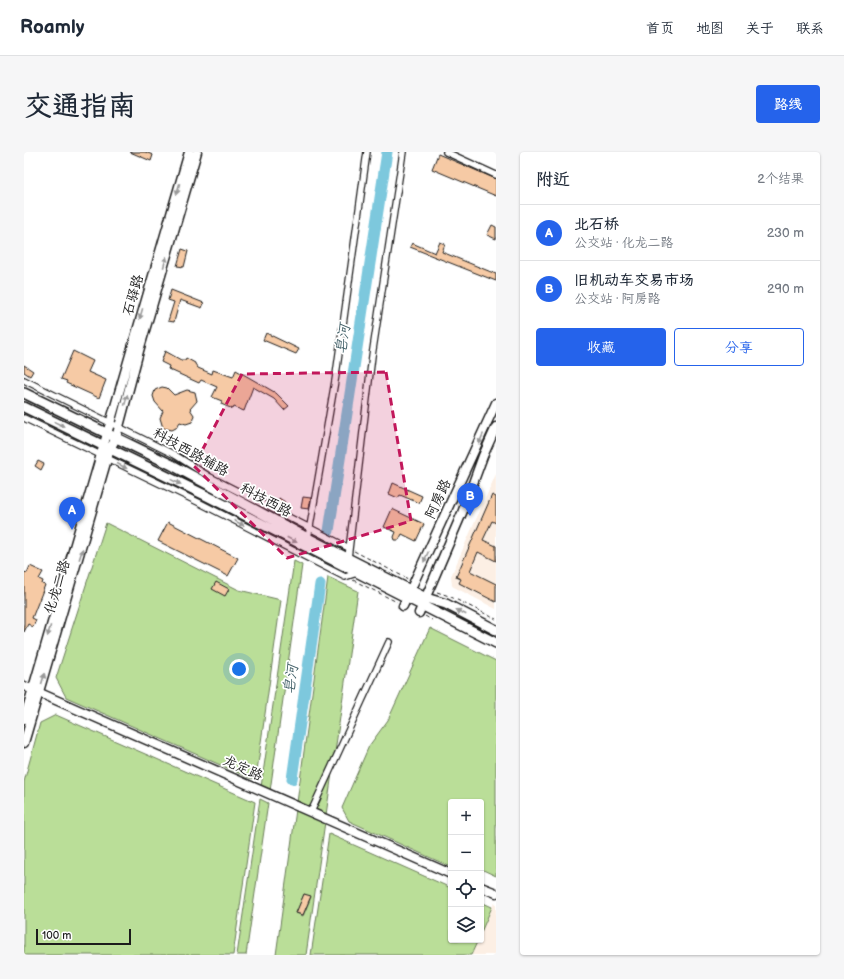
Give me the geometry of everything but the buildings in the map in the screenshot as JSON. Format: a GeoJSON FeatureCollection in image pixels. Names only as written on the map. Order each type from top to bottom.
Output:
{"type":"FeatureCollection","features":[{"type":"Feature","properties":{"kind":"main road","name":"科技西路"},"geometry":{"type":"LineString","coordinates":[[24,393],[172,465],[308,538],[348,553],[413,586],[424,602],[496,643]]}},
{"type":"Feature","properties":{"kind":"main road","name":"科技西路"},"geometry":{"type":"LineString","coordinates":[[24,407],[107,451],[357,573],[405,602],[446,604],[496,630]]}},
{"type":"Feature","properties":{"kind":"street","name":"石驿路"},"geometry":{"type":"LineString","coordinates":[[107,451],[106,433],[109,422],[189,152]]}},
{"type":"Feature","properties":{"kind":"street","name":"石驿路"},"geometry":{"type":"LineString","coordinates":[[116,438],[139,351],[197,152]]}},
{"type":"Feature","properties":{"kind":"street"},"geometry":{"type":"LineString","coordinates":[[308,538],[336,375],[367,152]]}},
{"type":"Feature","properties":{"kind":"street"},"geometry":{"type":"LineString","coordinates":[[348,553],[372,356],[403,152]]}},
{"type":"Feature","properties":{"kind":"street"},"geometry":{"type":"LineString","coordinates":[[446,152],[496,175]]}},
{"type":"Feature","properties":{"kind":"street","name":"科技西路辅路"},"geometry":{"type":"LineString","coordinates":[[24,380],[176,455],[210,476],[310,528],[348,553]]}},
{"type":"Feature","properties":{"kind":"street","name":"阿房路"},"geometry":{"type":"LineString","coordinates":[[405,602],[496,403]]}},
{"type":"Feature","properties":{"kind":"street"},"geometry":{"type":"LineString","coordinates":[[24,418],[100,454]]}},
{"type":"Feature","properties":{"kind":"street","name":"阿房路"},"geometry":{"type":"LineString","coordinates":[[424,602],[467,502],[483,456],[496,427]]}},
{"type":"Feature","properties":{"kind":"street","name":"化龙二路"},"geometry":{"type":"LineString","coordinates":[[24,719],[36,691],[107,451],[116,438]]}},
{"type":"Feature","properties":{"kind":"street","name":"化龙二路"},"geometry":{"type":"LineString","coordinates":[[24,743],[36,691],[100,454],[107,451]]}},
{"type":"Feature","properties":{"kind":"street"},"geometry":{"type":"LineString","coordinates":[[311,812],[389,642]]}},
{"type":"Feature","properties":{"kind":"street","name":"龙定路"},"geometry":{"type":"LineString","coordinates":[[24,686],[448,873]]}},
{"type":"Feature","properties":{"kind":"street"},"geometry":{"type":"LineString","coordinates":[[484,888],[496,894]]}},
{"type":"Feature","properties":{"kind":"path"},"geometry":{"type":"LineString","coordinates":[[348,553],[413,586]]}},
{"type":"Feature","properties":{"kind":"path"},"geometry":{"type":"LineString","coordinates":[[424,602],[449,596],[496,619]]}},
{"type":"Feature","properties":{"kind":"highlighted area"},"geometry":{"type":"Polygon","coordinates":[[[386,372],[411,521],[287,558],[194,466],[242,374],[386,372]]]}},
{"type":"Feature","properties":{"kind":"shaded area"},"geometry":{"type":"Polygon","coordinates":[[[496,474],[496,609],[452,586],[451,576],[496,474]]]}},
{"type":"Feature","properties":{"kind":"shaded area"},"geometry":{"type":"Polygon","coordinates":[[[494,903],[496,904],[496,955],[471,955],[477,943],[484,943],[484,925],[494,903]]]}},
{"type":"Feature","properties":{"kind":"green space"},"geometry":{"type":"Polygon","coordinates":[[[106,523],[239,590],[281,600],[256,778],[250,778],[66,697],[56,678],[106,523]]]}},
{"type":"Feature","properties":{"kind":"green space"},"geometry":{"type":"Polygon","coordinates":[[[294,561],[302,565],[269,798],[260,794],[294,561]]]}},
{"type":"Feature","properties":{"kind":"green space"},"geometry":{"type":"Polygon","coordinates":[[[328,577],[358,591],[306,955],[276,955],[328,577]],[[304,894],[296,913],[303,916],[311,897],[304,894]]]}},
{"type":"Feature","properties":{"kind":"green space"},"geometry":{"type":"Polygon","coordinates":[[[430,628],[496,661],[496,876],[484,870],[484,799],[448,799],[448,866],[349,821],[342,808],[369,746],[388,720],[430,628]]]}},
{"type":"Feature","properties":{"kind":"green space"},"geometry":{"type":"Polygon","coordinates":[[[56,715],[255,802],[233,955],[24,955],[24,782],[40,723],[56,715]]]}},
{"type":"Feature","properties":{"kind":"green space"},"geometry":{"type":"Polygon","coordinates":[[[260,799],[268,803],[246,955],[237,955],[260,799]]]}},
{"type":"Feature","properties":{"kind":"green space"},"geometry":{"type":"Polygon","coordinates":[[[329,834],[448,887],[448,943],[477,943],[471,955],[311,955],[329,834]]]}},
{"type":"Feature","properties":{"kind":"green space"},"geometry":{"type":"Polygon","coordinates":[[[484,903],[492,907],[484,925],[484,903]]]}},
{"type":"Feature","properties":{"kind":"waterway","name":"皂河"},"geometry":{"type":"LineString","coordinates":[[329,531],[387,152]]}},
{"type":"Feature","properties":{"kind":"waterway","name":"皂河"},"geometry":{"type":"LineString","coordinates":[[292,779],[320,584]]}},
{"type":"Feature","properties":{"kind":"place","name":"旧机动车交易市场"},"geometry":{"type":"Point","coordinates":[470,516]}},
{"type":"Feature","properties":{"kind":"place","name":"北石桥"},"geometry":{"type":"Point","coordinates":[72,530]}}]}
